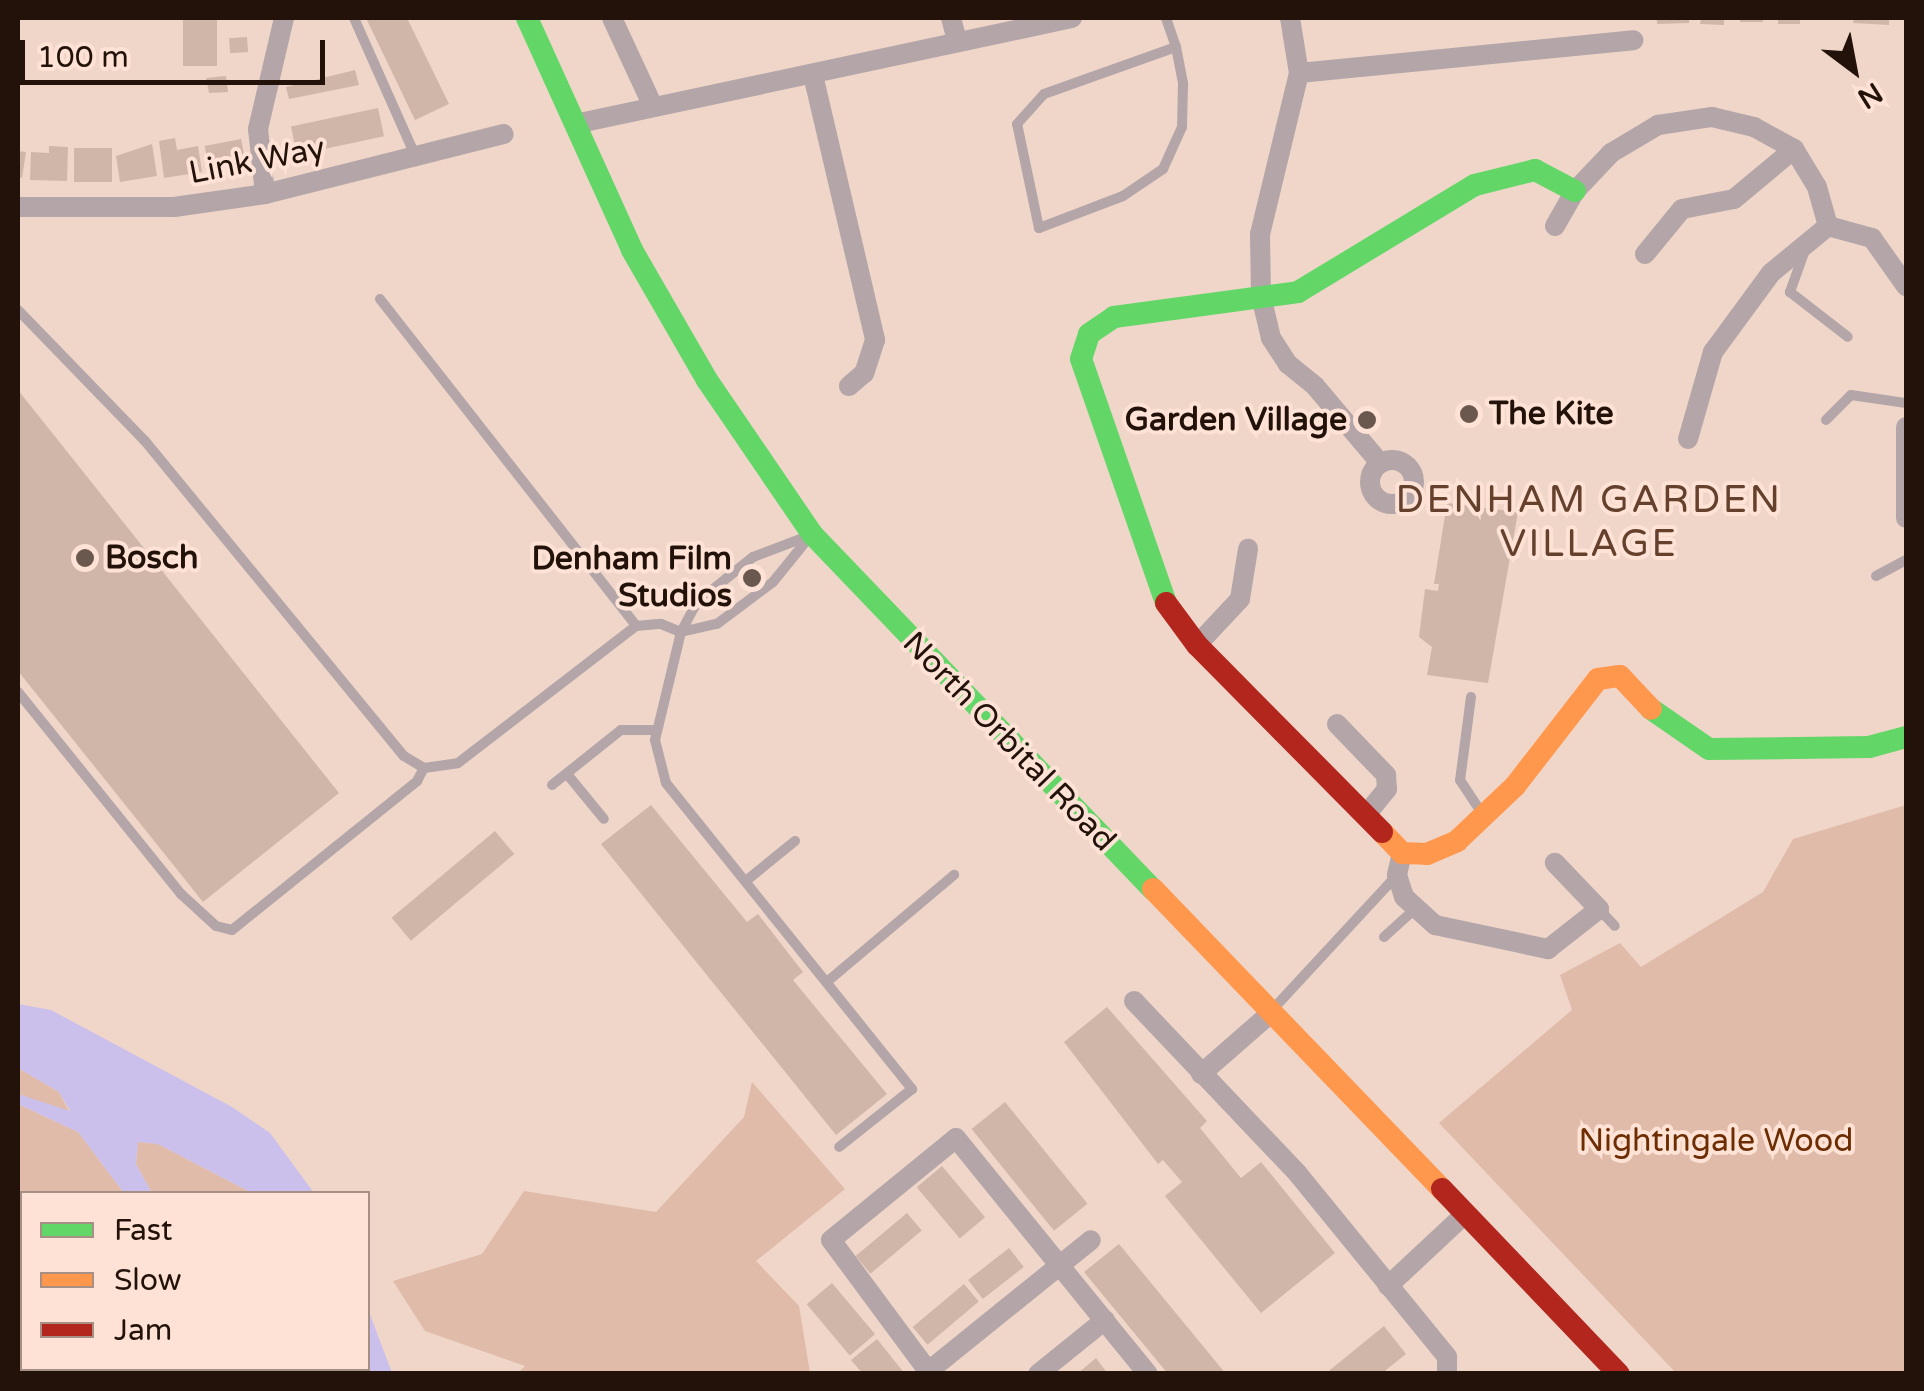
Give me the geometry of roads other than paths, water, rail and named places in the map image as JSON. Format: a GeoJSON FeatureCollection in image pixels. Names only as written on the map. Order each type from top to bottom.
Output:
{"type":"FeatureCollection","features":[{"type":"Feature","properties":{"kind":"street"},"geometry":{"type":"LineString","coordinates":[[266,194],[258,129],[284,18]]}},
{"type":"Feature","properties":{"kind":"street","name":"North Orbital Road"},"geometry":{"type":"LineString","coordinates":[[527,18],[632,250],[698,364],[812,534],[1619,1374]]}},
{"type":"Feature","properties":{"kind":"street"},"geometry":{"type":"LineString","coordinates":[[612,18],[652,104]]}},
{"type":"Feature","properties":{"kind":"street"},"geometry":{"type":"LineString","coordinates":[[951,18],[956,41]]}},
{"type":"Feature","properties":{"kind":"street"},"geometry":{"type":"LineString","coordinates":[[574,124],[652,104],[1072,18]]}},
{"type":"Feature","properties":{"kind":"street"},"geometry":{"type":"LineString","coordinates":[[1290,18],[1299,73],[1260,234],[1260,296],[1271,338],[1288,364],[1316,386],[1380,464]]}},
{"type":"Feature","properties":{"kind":"street"},"geometry":{"type":"LineString","coordinates":[[1299,73],[1633,40]]}},
{"type":"Feature","properties":{"kind":"street"},"geometry":{"type":"LineString","coordinates":[[813,74],[875,340],[864,373],[849,386]]}},
{"type":"Feature","properties":{"kind":"street"},"geometry":{"type":"LineString","coordinates":[[1554,226],[1576,191],[1611,152],[1658,125],[1712,118],[1754,127],[1794,149],[1817,186],[1828,226]]}},
{"type":"Feature","properties":{"kind":"street","name":"Link Way"},"geometry":{"type":"LineString","coordinates":[[18,207],[174,207],[266,194],[504,134]]}},
{"type":"Feature","properties":{"kind":"street"},"geometry":{"type":"LineString","coordinates":[[1645,254],[1682,209],[1734,200],[1794,149]]}},
{"type":"Feature","properties":{"kind":"street"},"geometry":{"type":"LineString","coordinates":[[1555,862],[1600,909],[1548,949],[1435,925],[1404,897],[1400,864],[1366,815],[1197,645],[1163,598],[1081,359],[1089,334],[1114,317],[1298,292],[1331,278],[1475,185],[1535,170],[1576,191]]}},
{"type":"Feature","properties":{"kind":"street"},"geometry":{"type":"LineString","coordinates":[[1688,440],[1713,352],[1771,274],[1828,226]]}},
{"type":"Feature","properties":{"kind":"street"},"geometry":{"type":"LineString","coordinates":[[1828,226],[1872,238],[1906,286]]}},
{"type":"Feature","properties":{"kind":"street"},"geometry":{"type":"LineString","coordinates":[[1906,427],[1906,518]]}},
{"type":"Feature","properties":{"kind":"street"},"geometry":{"type":"LineString","coordinates":[[1197,645],[1240,598],[1248,549]]}},
{"type":"Feature","properties":{"kind":"street"},"geometry":{"type":"LineString","coordinates":[[1400,864],[1457,841],[1484,816],[1515,786],[1598,679],[1620,676],[1665,723],[1709,749],[1868,747],[1906,738]]}},
{"type":"Feature","properties":{"kind":"street"},"geometry":{"type":"LineString","coordinates":[[1338,724],[1386,774],[1387,790],[1366,815]]}},
{"type":"Feature","properties":{"kind":"street"},"geometry":{"type":"LineString","coordinates":[[1134,1001],[1298,1174],[1447,1357],[1447,1374]]}},
{"type":"Feature","properties":{"kind":"street"},"geometry":{"type":"LineString","coordinates":[[1201,1074],[1270,1013]]}},
{"type":"Feature","properties":{"kind":"street"},"geometry":{"type":"LineString","coordinates":[[1091,1240],[1060,1265],[927,1372],[831,1240],[956,1138],[1060,1265],[1148,1374]]}},
{"type":"Feature","properties":{"kind":"street"},"geometry":{"type":"LineString","coordinates":[[1388,1286],[1464,1214]]}},
{"type":"Feature","properties":{"kind":"street"},"geometry":{"type":"LineString","coordinates":[[1038,1374],[1104,1320]]}},
{"type":"Feature","properties":{"kind":"lane"},"geometry":{"type":"LineString","coordinates":[[354,18],[416,157]]}},
{"type":"Feature","properties":{"kind":"lane"},"geometry":{"type":"LineString","coordinates":[[1166,18],[1176,47],[1182,127],[1162,169],[1123,196],[1039,228],[1017,124],[1044,94],[1176,47]]}},
{"type":"Feature","properties":{"kind":"lane"},"geometry":{"type":"LineString","coordinates":[[1807,244],[1790,292],[1848,337]]}},
{"type":"Feature","properties":{"kind":"lane"},"geometry":{"type":"LineString","coordinates":[[380,299],[636,626]]}},
{"type":"Feature","properties":{"kind":"lane"},"geometry":{"type":"LineString","coordinates":[[18,310],[145,442],[404,756],[424,768],[458,762],[636,626],[661,624],[682,632],[717,624],[773,582],[812,534]]}},
{"type":"Feature","properties":{"kind":"lane"},"geometry":{"type":"LineString","coordinates":[[1826,420],[1851,395],[1906,403]]}},
{"type":"Feature","properties":{"kind":"lane"},"geometry":{"type":"LineString","coordinates":[[812,534],[753,557],[697,602],[682,632],[657,730],[657,759],[666,783],[912,1089],[839,1148]]}},
{"type":"Feature","properties":{"kind":"lane"},"geometry":{"type":"LineString","coordinates":[[1876,576],[1906,560]]}},
{"type":"Feature","properties":{"kind":"lane"},"geometry":{"type":"LineString","coordinates":[[18,692],[182,894],[216,926],[232,930],[417,781],[424,768]]}},
{"type":"Feature","properties":{"kind":"lane"},"geometry":{"type":"LineString","coordinates":[[1471,697],[1460,780],[1484,816]]}},
{"type":"Feature","properties":{"kind":"lane"},"geometry":{"type":"LineString","coordinates":[[552,785],[621,730],[657,730]]}},
{"type":"Feature","properties":{"kind":"lane"},"geometry":{"type":"LineString","coordinates":[[567,774],[604,819]]}},
{"type":"Feature","properties":{"kind":"lane"},"geometry":{"type":"LineString","coordinates":[[747,880],[795,841]]}},
{"type":"Feature","properties":{"kind":"lane"},"geometry":{"type":"LineString","coordinates":[[1270,1013],[1400,864]]}},
{"type":"Feature","properties":{"kind":"lane"},"geometry":{"type":"LineString","coordinates":[[828,981],[954,876]]}},
{"type":"Feature","properties":{"kind":"lane"},"geometry":{"type":"LineString","coordinates":[[1384,937],[1416,908]]}},
{"type":"Feature","properties":{"kind":"lane"},"geometry":{"type":"LineString","coordinates":[[1600,909],[1615,926]]}},
{"type":"Feature","properties":{"kind":"place","name":"The Kite"},"geometry":{"type":"Point","coordinates":[1469,414]}},
{"type":"Feature","properties":{"kind":"place","name":"Garden Village"},"geometry":{"type":"Point","coordinates":[1367,420]}},
{"type":"Feature","properties":{"kind":"place","name":"Bosch"},"geometry":{"type":"Point","coordinates":[85,558]}},
{"type":"Feature","properties":{"kind":"place","name":"Denham Film Studios"},"geometry":{"type":"Point","coordinates":[752,578]}},
{"type":"Feature","properties":{"kind":"district","name":"DENHAM GARDEN VILLAGE"},"geometry":{"type":"Point","coordinates":[1589,523]}},
{"type":"Feature","properties":{"kind":"park label","name":"Nightingale Wood"},"geometry":{"type":"Point","coordinates":[1716,1141]}}]}
